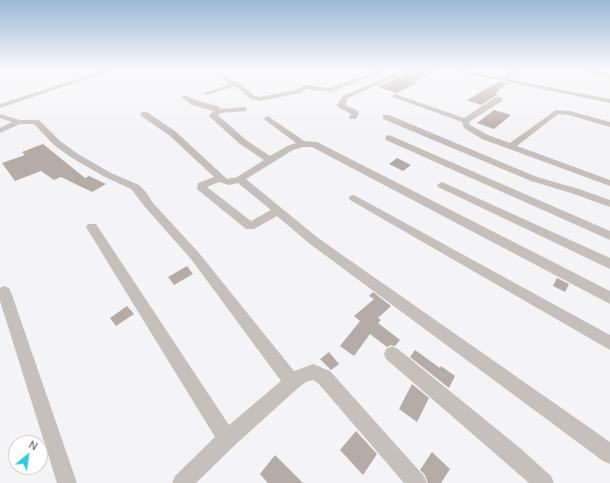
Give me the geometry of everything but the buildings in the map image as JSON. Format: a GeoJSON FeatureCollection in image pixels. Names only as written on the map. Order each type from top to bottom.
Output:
{"type":"FeatureCollection","features":[{"type":"Feature","properties":{"kind":"street"},"geometry":{"type":"LineString","coordinates":[[0,106],[37,94]]}},
{"type":"Feature","properties":{"kind":"street"},"geometry":{"type":"LineString","coordinates":[[249,94],[252,98],[260,99],[290,94]]}},
{"type":"Feature","properties":{"kind":"street"},"geometry":{"type":"LineString","coordinates":[[353,94],[345,97],[341,105],[355,114],[353,117]]}},
{"type":"Feature","properties":{"kind":"street"},"geometry":{"type":"LineString","coordinates":[[573,94],[610,101]]}},
{"type":"Feature","properties":{"kind":"street"},"geometry":{"type":"LineString","coordinates":[[395,96],[465,121],[468,126],[485,137],[610,183]]}},
{"type":"Feature","properties":{"kind":"street"},"geometry":{"type":"LineString","coordinates":[[185,97],[195,103],[215,108],[219,111]]}},
{"type":"Feature","properties":{"kind":"street"},"geometry":{"type":"LineString","coordinates":[[465,121],[499,99]]}},
{"type":"Feature","properties":{"kind":"street"},"geometry":{"type":"LineString","coordinates":[[243,109],[219,111],[213,116],[243,142],[271,161]]}},
{"type":"Feature","properties":{"kind":"street"},"geometry":{"type":"LineString","coordinates":[[512,146],[556,112],[570,113],[610,125]]}},
{"type":"Feature","properties":{"kind":"street"},"geometry":{"type":"LineString","coordinates":[[144,114],[172,133],[220,178],[227,182],[240,178],[271,161],[290,148],[302,144],[317,146],[340,159],[378,176],[610,298]]}},
{"type":"Feature","properties":{"kind":"street"},"geometry":{"type":"LineString","coordinates":[[0,116],[20,122],[40,124],[58,143],[75,156],[108,175],[135,187],[142,194],[149,205],[195,256],[292,382]]}},
{"type":"Feature","properties":{"kind":"street"},"geometry":{"type":"LineString","coordinates":[[386,117],[534,179],[575,191],[610,204]]}},
{"type":"Feature","properties":{"kind":"street"},"geometry":{"type":"LineString","coordinates":[[268,118],[302,144]]}},
{"type":"Feature","properties":{"kind":"street"},"geometry":{"type":"LineString","coordinates":[[0,131],[20,122]]}},
{"type":"Feature","properties":{"kind":"street"},"geometry":{"type":"LineString","coordinates":[[389,138],[610,236]]}},
{"type":"Feature","properties":{"kind":"street"},"geometry":{"type":"LineString","coordinates":[[220,178],[202,185],[202,188],[250,226],[278,211]]}},
{"type":"Feature","properties":{"kind":"street"},"geometry":{"type":"LineString","coordinates":[[240,178],[314,241],[610,454]]}},
{"type":"Feature","properties":{"kind":"street"},"geometry":{"type":"LineString","coordinates":[[442,185],[610,264]]}},
{"type":"Feature","properties":{"kind":"street"},"geometry":{"type":"LineString","coordinates":[[354,198],[610,344]]}},
{"type":"Feature","properties":{"kind":"street"},"geometry":{"type":"LineString","coordinates":[[92,226],[228,439]]}},
{"type":"Feature","properties":{"kind":"street"},"geometry":{"type":"LineString","coordinates":[[4,292],[67,483]]}},
{"type":"Feature","properties":{"kind":"street"},"geometry":{"type":"LineString","coordinates":[[392,354],[513,455],[544,483]]}},
{"type":"Feature","properties":{"kind":"street"},"geometry":{"type":"LineString","coordinates":[[191,480],[228,439],[292,382],[302,375],[313,372],[324,377],[417,483]]}}]}
